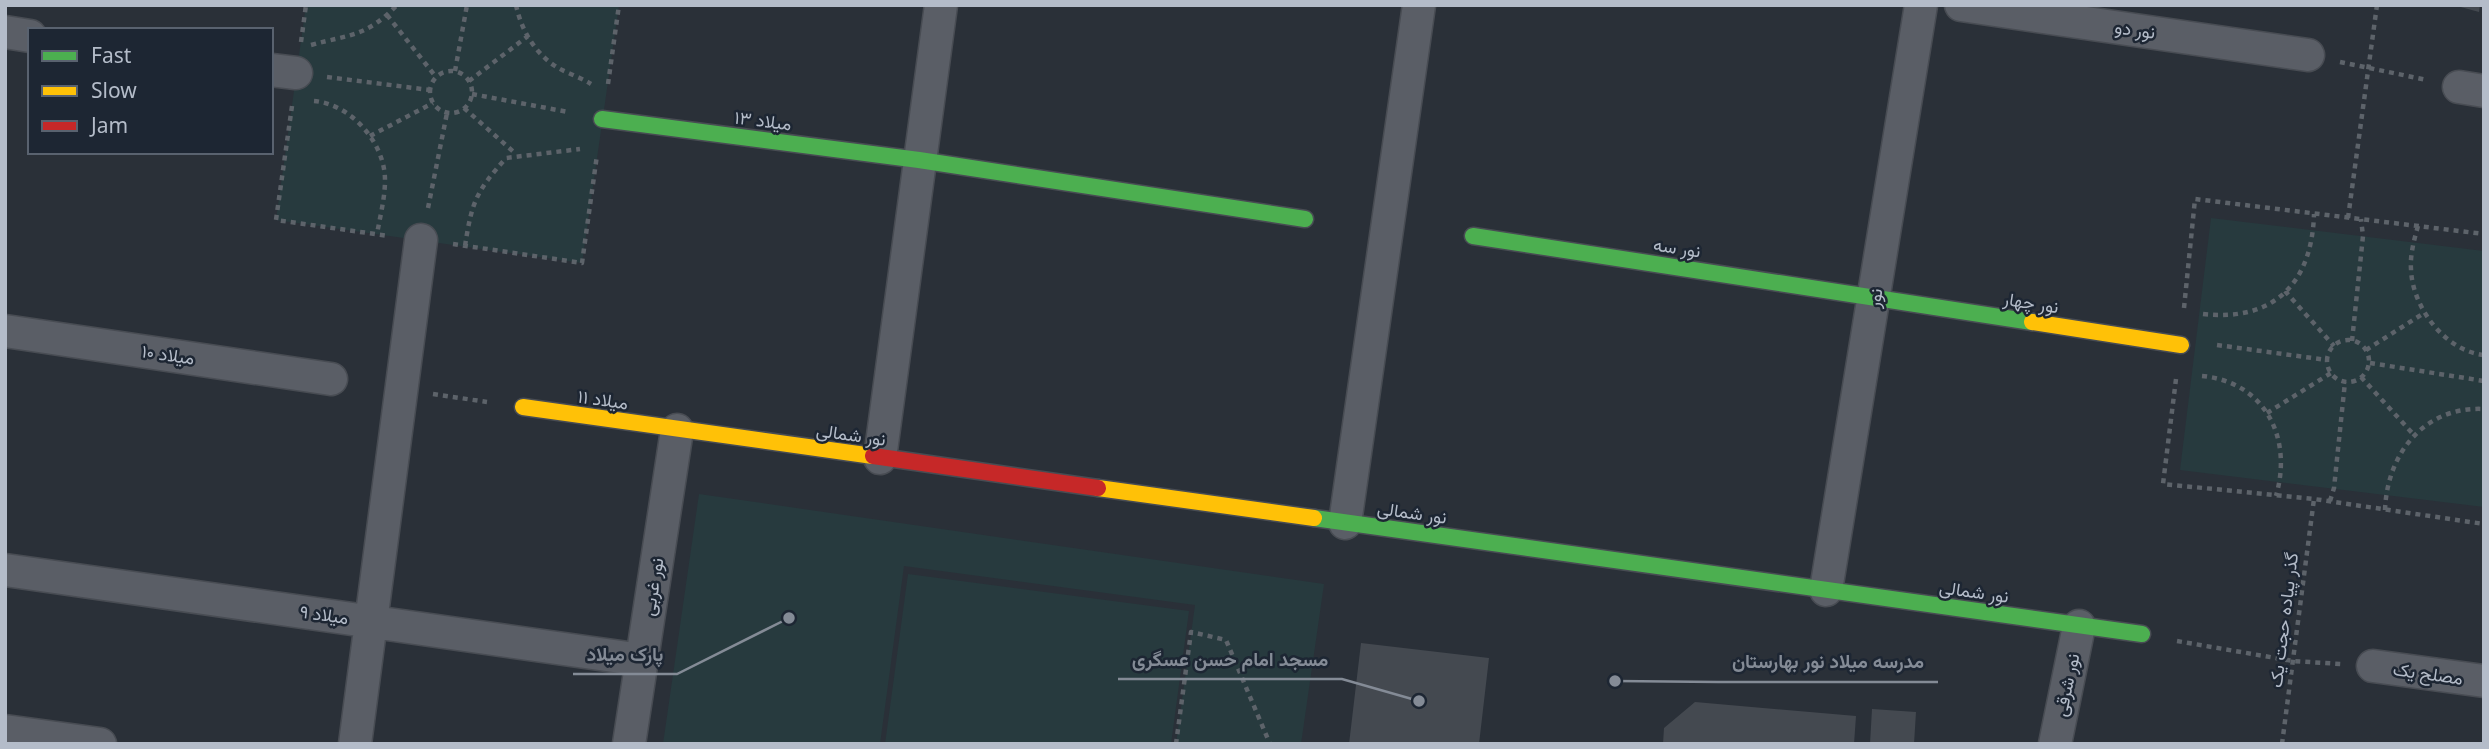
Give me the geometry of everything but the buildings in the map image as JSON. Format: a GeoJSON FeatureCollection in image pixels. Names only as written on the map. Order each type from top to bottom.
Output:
{"type":"FeatureCollection","features":[{"type":"Feature","properties":{"kind":"street"},"geometry":{"type":"LineString","coordinates":[[880,458],[941,5]]}},
{"type":"Feature","properties":{"kind":"street"},"geometry":{"type":"LineString","coordinates":[[1345,523],[1419,5]]}},
{"type":"Feature","properties":{"kind":"street","name":"نور"},"geometry":{"type":"LineString","coordinates":[[1826,590],[1921,5]]}},
{"type":"Feature","properties":{"kind":"street","name":"نور دو"},"geometry":{"type":"LineString","coordinates":[[1961,5],[2308,55]]}},
{"type":"Feature","properties":{"kind":"street"},"geometry":{"type":"LineString","coordinates":[[5,32],[28,36]]}},
{"type":"Feature","properties":{"kind":"street","name":"میلاد ۱۳"},"geometry":{"type":"LineString","coordinates":[[602,119],[919,160],[1306,219]]}},
{"type":"Feature","properties":{"kind":"street","name":"نور سه"},"geometry":{"type":"LineString","coordinates":[[1473,236],[1875,299]]}},
{"type":"Feature","properties":{"kind":"street"},"geometry":{"type":"LineString","coordinates":[[355,744],[421,240]]}},
{"type":"Feature","properties":{"kind":"street","name":"نور چهار"},"geometry":{"type":"LineString","coordinates":[[1875,299],[2181,345]]}},
{"type":"Feature","properties":{"kind":"street","name":"میلاد ۱۰"},"geometry":{"type":"LineString","coordinates":[[5,331],[331,379]]}},
{"type":"Feature","properties":{"kind":"street","name":"میلاد ۱۱"},"geometry":{"type":"LineString","coordinates":[[523,407],[677,430]]}},
{"type":"Feature","properties":{"kind":"street","name":"نور شمالی"},"geometry":{"type":"LineString","coordinates":[[677,430],[2142,634]]}},
{"type":"Feature","properties":{"kind":"street","name":"نور غربی"},"geometry":{"type":"LineString","coordinates":[[629,744],[677,430]]}},
{"type":"Feature","properties":{"kind":"street","name":"میلاد ۹"},"geometry":{"type":"LineString","coordinates":[[5,570],[642,660]]}},
{"type":"Feature","properties":{"kind":"street","name":"نور شرقی"},"geometry":{"type":"LineString","coordinates":[[2055,744],[2079,626]]}},
{"type":"Feature","properties":{"kind":"street","name":"مصلح یک"},"geometry":{"type":"LineString","coordinates":[[2373,666],[2484,681]]}},
{"type":"Feature","properties":{"kind":"street"},"geometry":{"type":"LineString","coordinates":[[5,731],[100,744]]}},
{"type":"Feature","properties":{"kind":"path"},"geometry":{"type":"LineString","coordinates":[[306,5],[300,48],[355,36],[379,23],[397,5]]}},
{"type":"Feature","properties":{"kind":"path"},"geometry":{"type":"LineString","coordinates":[[455,71],[467,5]]}},
{"type":"Feature","properties":{"kind":"path"},"geometry":{"type":"LineString","coordinates":[[516,5],[519,22],[534,47],[555,66],[606,93]]}},
{"type":"Feature","properties":{"kind":"path"},"geometry":{"type":"LineString","coordinates":[[287,81],[276,220],[582,263],[619,5]]}},
{"type":"Feature","properties":{"kind":"path"},"geometry":{"type":"LineString","coordinates":[[2348,218],[2377,5]]}},
{"type":"Feature","properties":{"kind":"path"},"geometry":{"type":"LineString","coordinates":[[387,15],[436,77]]}},
{"type":"Feature","properties":{"kind":"path"},"geometry":{"type":"LineString","coordinates":[[469,81],[528,36]]}},
{"type":"Feature","properties":{"kind":"path"},"geometry":{"type":"LineString","coordinates":[[2308,55],[2471,89]]}},
{"type":"Feature","properties":{"kind":"path"},"geometry":{"type":"LineString","coordinates":[[455,71],[469,81],[472,94],[464,108],[447,113],[433,103],[430,90],[436,77],[444,72],[455,71]]}},
{"type":"Feature","properties":{"kind":"path"},"geometry":{"type":"LineString","coordinates":[[287,81],[430,90]]}},
{"type":"Feature","properties":{"kind":"path"},"geometry":{"type":"LineString","coordinates":[[287,81],[346,112],[370,136],[380,153],[386,179],[377,234]]}},
{"type":"Feature","properties":{"kind":"path"},"geometry":{"type":"LineString","coordinates":[[472,94],[602,119]]}},
{"type":"Feature","properties":{"kind":"path"},"geometry":{"type":"LineString","coordinates":[[370,136],[433,103]]}},
{"type":"Feature","properties":{"kind":"path"},"geometry":{"type":"LineString","coordinates":[[464,108],[517,155]]}},
{"type":"Feature","properties":{"kind":"path"},"geometry":{"type":"LineString","coordinates":[[421,240],[447,113]]}},
{"type":"Feature","properties":{"kind":"path"},"geometry":{"type":"LineString","coordinates":[[465,246],[471,211],[481,187],[506,158],[598,147]]}},
{"type":"Feature","properties":{"kind":"path"},"geometry":{"type":"LineString","coordinates":[[2484,234],[2194,199],[2181,345],[2163,484],[2314,499],[2484,524]]}},
{"type":"Feature","properties":{"kind":"path"},"geometry":{"type":"LineString","coordinates":[[2199,314],[2226,317],[2252,312],[2276,300],[2296,280],[2308,257],[2314,214]]}},
{"type":"Feature","properties":{"kind":"path"},"geometry":{"type":"LineString","coordinates":[[2352,341],[2363,236],[2361,219]]}},
{"type":"Feature","properties":{"kind":"path"},"geometry":{"type":"LineString","coordinates":[[2418,226],[2410,270],[2416,299],[2431,323],[2452,343],[2484,355]]}},
{"type":"Feature","properties":{"kind":"path"},"geometry":{"type":"LineString","coordinates":[[2285,291],[2334,346]]}},
{"type":"Feature","properties":{"kind":"path"},"geometry":{"type":"LineString","coordinates":[[2366,350],[2424,313]]}},
{"type":"Feature","properties":{"kind":"path"},"geometry":{"type":"LineString","coordinates":[[2342,341],[2352,341],[2362,344],[2370,363],[2361,377],[2345,382],[2331,373],[2327,360],[2334,346],[2342,341]]}},
{"type":"Feature","properties":{"kind":"path"},"geometry":{"type":"LineString","coordinates":[[2209,344],[2327,360]]}},
{"type":"Feature","properties":{"kind":"path"},"geometry":{"type":"LineString","coordinates":[[2370,363],[2484,381]]}},
{"type":"Feature","properties":{"kind":"path"},"geometry":{"type":"LineString","coordinates":[[2267,413],[2331,373]]}},
{"type":"Feature","properties":{"kind":"path"},"geometry":{"type":"LineString","coordinates":[[2191,376],[2218,378],[2243,388],[2267,413],[2277,429],[2283,456],[2276,496]]}},
{"type":"Feature","properties":{"kind":"path"},"geometry":{"type":"LineString","coordinates":[[2361,377],[2414,435]]}},
{"type":"Feature","properties":{"kind":"path"},"geometry":{"type":"LineString","coordinates":[[2330,501],[2334,488],[2345,382]]}},
{"type":"Feature","properties":{"kind":"path"},"geometry":{"type":"LineString","coordinates":[[2385,510],[2393,464],[2414,435],[2437,418],[2468,408],[2484,409]]}},
{"type":"Feature","properties":{"kind":"path","name":"گذر پیاده حجت یک"},"geometry":{"type":"LineString","coordinates":[[2282,744],[2314,499]]}},
{"type":"Feature","properties":{"kind":"path"},"geometry":{"type":"LineString","coordinates":[[1176,744],[1191,632],[1226,640],[1270,744]]}},
{"type":"Feature","properties":{"kind":"path"},"geometry":{"type":"LineString","coordinates":[[2142,634],[2293,661],[2373,666]]}},
{"type":"Feature","properties":{"kind":"green space"},"geometry":{"type":"Polygon","coordinates":[[[306,5],[619,5],[582,263],[276,220],[306,5]]]}},
{"type":"Feature","properties":{"kind":"green space"},"geometry":{"type":"Polygon","coordinates":[[[2211,218],[2484,251],[2484,507],[2180,470],[2211,218]]]}},
{"type":"Feature","properties":{"kind":"green space"},"geometry":{"type":"Polygon","coordinates":[[[699,494],[1324,584],[1301,744],[1176,744],[1195,605],[904,566],[880,744],[663,744],[699,494]]]}},
{"type":"Feature","properties":{"kind":"green space"},"geometry":{"type":"Polygon","coordinates":[[[908,574],[1189,611],[1171,744],[885,744],[908,574]]]}},
{"type":"Feature","properties":{"kind":"traffic: fast"},"geometry":{"type":"LineString","coordinates":[[602,119],[919,160],[1305,219]]}},
{"type":"Feature","properties":{"kind":"traffic: fast"},"geometry":{"type":"LineString","coordinates":[[1473,236],[2032,322]]}},
{"type":"Feature","properties":{"kind":"traffic: fast"},"geometry":{"type":"LineString","coordinates":[[1314,518],[2142,634]]}},
{"type":"Feature","properties":{"kind":"traffic: slow"},"geometry":{"type":"LineString","coordinates":[[2032,322],[2181,345]]}},
{"type":"Feature","properties":{"kind":"traffic: slow"},"geometry":{"type":"LineString","coordinates":[[523,407],[873,456]]}},
{"type":"Feature","properties":{"kind":"traffic: slow"},"geometry":{"type":"LineString","coordinates":[[1098,488],[1314,518]]}},
{"type":"Feature","properties":{"kind":"traffic: jam"},"geometry":{"type":"LineString","coordinates":[[873,456],[1098,488]]}},
{"type":"Feature","properties":{"kind":"place","name":"پارک میلاد"},"geometry":{"type":"Point","coordinates":[789,618]}},
{"type":"Feature","properties":{"kind":"place","name":"مدرسه میلاد نور بهارستان"},"geometry":{"type":"Point","coordinates":[1615,681]}},
{"type":"Feature","properties":{"kind":"place","name":"مسجد امام حسن عسگری"},"geometry":{"type":"Point","coordinates":[1419,701]}}]}
